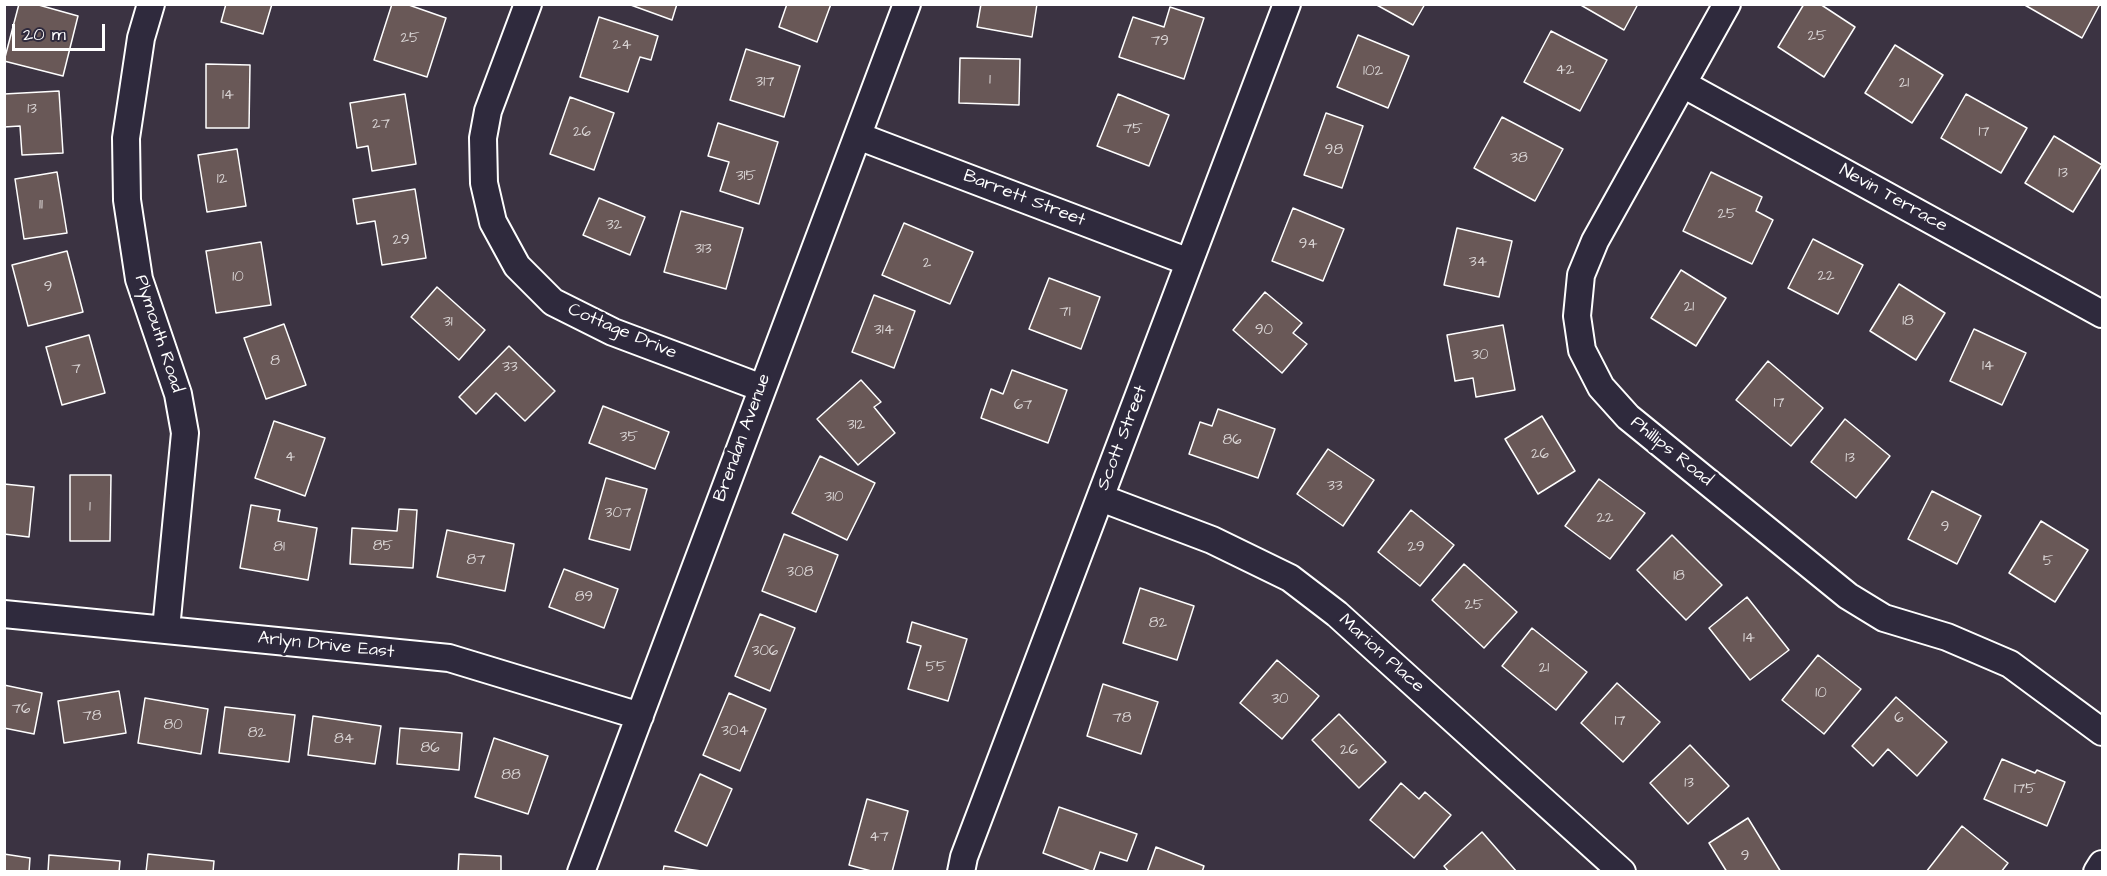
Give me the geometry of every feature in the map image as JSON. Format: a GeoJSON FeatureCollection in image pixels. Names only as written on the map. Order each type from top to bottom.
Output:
{"type":"FeatureCollection","features":[{"type":"Feature","properties":{"kind":"street","name":"Plymouth Road"},"geometry":{"type":"LineString","coordinates":[[151,4],[141,38],[126,138],[127,200],[139,279],[178,394],[185,433],[166,629]]}},
{"type":"Feature","properties":{"kind":"street","name":"Cottage Drive"},"geometry":{"type":"LineString","coordinates":[[528,4],[488,111],[483,138],[484,183],[493,222],[517,266],[553,302],[613,332],[762,388]]}},
{"type":"Feature","properties":{"kind":"street","name":"Brendan Avenue"},"geometry":{"type":"LineString","coordinates":[[580,872],[907,4]]}},
{"type":"Feature","properties":{"kind":"street","name":"Scott Street"},"geometry":{"type":"LineString","coordinates":[[961,872],[964,857],[1287,4]]}},
{"type":"Feature","properties":{"kind":"street","name":"Phillips Road"},"geometry":{"type":"LineString","coordinates":[[1727,4],[1594,242],[1581,275],[1577,316],[1582,350],[1601,387],[1628,417],[1848,596],[1884,618],[1947,637],[2010,664],[2103,732]]}},
{"type":"Feature","properties":{"kind":"street","name":"Nevin Terrace"},"geometry":{"type":"LineString","coordinates":[[1683,84],[2103,314]]}},
{"type":"Feature","properties":{"kind":"street","name":"Barrett Street"},"geometry":{"type":"LineString","coordinates":[[858,136],[1189,262]]}},
{"type":"Feature","properties":{"kind":"street","name":"Marion Place"},"geometry":{"type":"LineString","coordinates":[[1101,498],[1212,540],[1290,578],[1337,614],[1622,872]]}},
{"type":"Feature","properties":{"kind":"street","name":"Arlyn Drive East"},"geometry":{"type":"LineString","coordinates":[[4,614],[449,658],[640,716]]}},
{"type":"Feature","properties":{"kind":"street"},"geometry":{"type":"LineString","coordinates":[[2097,872],[2103,864]]}},
{"type":"Feature","properties":{"kind":"building"},"geometry":{"type":"Polygon","coordinates":[[[19,4],[35,4],[78,16],[63,76],[4,61],[19,4]]]}},
{"type":"Feature","properties":{"kind":"building"},"geometry":{"type":"Polygon","coordinates":[[[226,4],[272,4],[263,34],[221,22],[226,4]]]}},
{"type":"Feature","properties":{"kind":"building"},"geometry":{"type":"Polygon","coordinates":[[[392,4],[406,4],[446,18],[427,77],[374,60],[392,4]]]}},
{"type":"Feature","properties":{"kind":"building"},"geometry":{"type":"Polygon","coordinates":[[[628,4],[677,4],[672,20],[628,4]]]}},
{"type":"Feature","properties":{"kind":"building"},"geometry":{"type":"Polygon","coordinates":[[[787,4],[831,4],[817,42],[779,27],[787,4]]]}},
{"type":"Feature","properties":{"kind":"building"},"geometry":{"type":"Polygon","coordinates":[[[981,4],[1037,4],[1032,37],[977,27],[981,4]]]}},
{"type":"Feature","properties":{"kind":"building"},"geometry":{"type":"Polygon","coordinates":[[[1375,4],[1425,4],[1413,25],[1375,4]]]}},
{"type":"Feature","properties":{"kind":"building"},"geometry":{"type":"Polygon","coordinates":[[[1579,4],[1638,4],[1624,30],[1579,4]]]}},
{"type":"Feature","properties":{"kind":"building"},"geometry":{"type":"Polygon","coordinates":[[[1804,4],[1820,4],[1855,27],[1824,77],[1778,47],[1804,4]]]}},
{"type":"Feature","properties":{"kind":"building"},"geometry":{"type":"Polygon","coordinates":[[[2023,4],[2100,4],[2082,38],[2023,4]]]}},
{"type":"Feature","properties":{"kind":"building"},"geometry":{"type":"Polygon","coordinates":[[[1170,7],[1204,18],[1184,79],[1119,57],[1133,17],[1164,27],[1170,7]]]}},
{"type":"Feature","properties":{"kind":"building"},"geometry":{"type":"Polygon","coordinates":[[[599,17],[658,36],[651,60],[640,57],[628,92],[580,77],[599,17]]]}},
{"type":"Feature","properties":{"kind":"building"},"geometry":{"type":"Polygon","coordinates":[[[1551,31],[1607,60],[1580,111],[1524,82],[1551,31]]]}},
{"type":"Feature","properties":{"kind":"building"},"geometry":{"type":"Polygon","coordinates":[[[1358,35],[1409,56],[1388,108],[1337,87],[1358,35]]]}},
{"type":"Feature","properties":{"kind":"building"},"geometry":{"type":"Polygon","coordinates":[[[1895,45],[1943,75],[1912,123],[1865,93],[1895,45]]]}},
{"type":"Feature","properties":{"kind":"building"},"geometry":{"type":"Polygon","coordinates":[[[746,49],[800,66],[784,117],[730,100],[746,49]]]}},
{"type":"Feature","properties":{"kind":"building"},"geometry":{"type":"Polygon","coordinates":[[[960,58],[1020,59],[1019,105],[959,103],[960,58]]]}},
{"type":"Feature","properties":{"kind":"building"},"geometry":{"type":"Polygon","coordinates":[[[206,64],[250,65],[249,128],[206,128],[206,64]]]}},
{"type":"Feature","properties":{"kind":"building"},"geometry":{"type":"Polygon","coordinates":[[[59,91],[63,153],[22,155],[20,126],[4,127],[4,94],[59,91]]]}},
{"type":"Feature","properties":{"kind":"building"},"geometry":{"type":"Polygon","coordinates":[[[405,94],[416,164],[372,171],[368,146],[357,148],[350,103],[405,94]]]}},
{"type":"Feature","properties":{"kind":"building"},"geometry":{"type":"Polygon","coordinates":[[[1118,94],[1169,115],[1149,166],[1097,146],[1118,94]]]}},
{"type":"Feature","properties":{"kind":"building"},"geometry":{"type":"Polygon","coordinates":[[[1966,94],[2027,128],[2001,173],[1941,138],[1966,94]]]}},
{"type":"Feature","properties":{"kind":"building"},"geometry":{"type":"Polygon","coordinates":[[[570,97],[614,113],[594,170],[550,154],[570,97]]]}},
{"type":"Feature","properties":{"kind":"building"},"geometry":{"type":"Polygon","coordinates":[[[1326,113],[1363,126],[1342,188],[1304,175],[1326,113]]]}},
{"type":"Feature","properties":{"kind":"building"},"geometry":{"type":"Polygon","coordinates":[[[1502,117],[1563,149],[1535,201],[1474,168],[1502,117]]]}},
{"type":"Feature","properties":{"kind":"building"},"geometry":{"type":"Polygon","coordinates":[[[718,123],[778,142],[759,204],[720,191],[729,162],[708,156],[718,123]]]}},
{"type":"Feature","properties":{"kind":"building"},"geometry":{"type":"Polygon","coordinates":[[[2054,136],[2102,165],[2073,212],[2025,183],[2054,136]]]}},
{"type":"Feature","properties":{"kind":"building"},"geometry":{"type":"Polygon","coordinates":[[[237,149],[246,206],[207,212],[198,155],[237,149]]]}},
{"type":"Feature","properties":{"kind":"building"},"geometry":{"type":"Polygon","coordinates":[[[57,172],[67,233],[24,239],[15,179],[57,172]]]}},
{"type":"Feature","properties":{"kind":"building"},"geometry":{"type":"Polygon","coordinates":[[[1711,172],[1762,197],[1756,211],[1773,220],[1752,264],[1683,231],[1711,172]]]}},
{"type":"Feature","properties":{"kind":"building"},"geometry":{"type":"Polygon","coordinates":[[[415,189],[426,258],[382,265],[375,221],[357,224],[353,199],[415,189]]]}},
{"type":"Feature","properties":{"kind":"building"},"geometry":{"type":"Polygon","coordinates":[[[599,198],[645,217],[630,255],[583,235],[599,198]]]}},
{"type":"Feature","properties":{"kind":"building"},"geometry":{"type":"Polygon","coordinates":[[[1293,208],[1344,229],[1323,281],[1272,261],[1293,208]]]}},
{"type":"Feature","properties":{"kind":"building"},"geometry":{"type":"Polygon","coordinates":[[[681,211],[743,228],[726,289],[664,272],[681,211]]]}},
{"type":"Feature","properties":{"kind":"building"},"geometry":{"type":"Polygon","coordinates":[[[904,223],[973,252],[950,304],[882,275],[904,223]]]}},
{"type":"Feature","properties":{"kind":"building"},"geometry":{"type":"Polygon","coordinates":[[[1457,228],[1512,241],[1499,297],[1444,285],[1457,228]]]}},
{"type":"Feature","properties":{"kind":"building"},"geometry":{"type":"Polygon","coordinates":[[[1813,239],[1863,265],[1838,314],[1788,288],[1813,239]]]}},
{"type":"Feature","properties":{"kind":"building"},"geometry":{"type":"Polygon","coordinates":[[[261,242],[271,305],[216,313],[206,251],[261,242]]]}},
{"type":"Feature","properties":{"kind":"building"},"geometry":{"type":"Polygon","coordinates":[[[67,251],[83,312],[28,326],[12,265],[67,251]]]}},
{"type":"Feature","properties":{"kind":"building"},"geometry":{"type":"Polygon","coordinates":[[[1681,270],[1726,298],[1696,346],[1651,318],[1681,270]]]}},
{"type":"Feature","properties":{"kind":"building"},"geometry":{"type":"Polygon","coordinates":[[[1049,278],[1100,297],[1081,349],[1029,329],[1049,278]]]}},
{"type":"Feature","properties":{"kind":"building"},"geometry":{"type":"Polygon","coordinates":[[[1899,284],[1945,313],[1916,360],[1870,331],[1899,284]]]}},
{"type":"Feature","properties":{"kind":"building"},"geometry":{"type":"Polygon","coordinates":[[[437,287],[485,330],[459,360],[411,317],[437,287]]]}},
{"type":"Feature","properties":{"kind":"building"},"geometry":{"type":"Polygon","coordinates":[[[1265,292],[1302,323],[1293,333],[1307,344],[1282,373],[1233,330],[1265,292]]]}},
{"type":"Feature","properties":{"kind":"building"},"geometry":{"type":"Polygon","coordinates":[[[874,295],[915,311],[894,368],[852,352],[874,295]]]}},
{"type":"Feature","properties":{"kind":"building"},"geometry":{"type":"Polygon","coordinates":[[[284,324],[306,385],[266,399],[244,338],[284,324]]]}},
{"type":"Feature","properties":{"kind":"building"},"geometry":{"type":"Polygon","coordinates":[[[1503,325],[1515,390],[1476,397],[1473,378],[1455,381],[1447,335],[1503,325]]]}},
{"type":"Feature","properties":{"kind":"building"},"geometry":{"type":"Polygon","coordinates":[[[1974,329],[2026,353],[2002,405],[1950,381],[1974,329]]]}},
{"type":"Feature","properties":{"kind":"building"},"geometry":{"type":"Polygon","coordinates":[[[89,335],[105,393],[62,405],[46,347],[89,335]]]}},
{"type":"Feature","properties":{"kind":"building"},"geometry":{"type":"Polygon","coordinates":[[[509,346],[555,391],[525,421],[496,393],[476,414],[459,397],[509,346]]]}},
{"type":"Feature","properties":{"kind":"building"},"geometry":{"type":"Polygon","coordinates":[[[1768,361],[1823,408],[1791,446],[1736,400],[1768,361]]]}},
{"type":"Feature","properties":{"kind":"building"},"geometry":{"type":"Polygon","coordinates":[[[1012,370],[1067,390],[1048,443],[981,418],[991,389],[1003,394],[1012,370]]]}},
{"type":"Feature","properties":{"kind":"building"},"geometry":{"type":"Polygon","coordinates":[[[861,380],[881,402],[874,407],[895,433],[858,465],[817,419],[861,380]]]}},
{"type":"Feature","properties":{"kind":"building"},"geometry":{"type":"Polygon","coordinates":[[[603,406],[669,432],[655,469],[589,443],[603,406]]]}},
{"type":"Feature","properties":{"kind":"building"},"geometry":{"type":"Polygon","coordinates":[[[1218,409],[1275,429],[1258,478],[1189,454],[1200,422],[1212,426],[1218,409]]]}},
{"type":"Feature","properties":{"kind":"building"},"geometry":{"type":"Polygon","coordinates":[[[1542,416],[1575,471],[1538,494],[1505,439],[1542,416]]]}},
{"type":"Feature","properties":{"kind":"building"},"geometry":{"type":"Polygon","coordinates":[[[1845,419],[1890,456],[1856,498],[1811,462],[1845,419]]]}},
{"type":"Feature","properties":{"kind":"building"},"geometry":{"type":"Polygon","coordinates":[[[274,421],[325,438],[305,496],[255,478],[274,421]]]}},
{"type":"Feature","properties":{"kind":"building"},"geometry":{"type":"Polygon","coordinates":[[[1328,449],[1374,480],[1343,526],[1297,494],[1328,449]]]}},
{"type":"Feature","properties":{"kind":"building"},"geometry":{"type":"Polygon","coordinates":[[[820,456],[875,483],[847,540],[792,513],[820,456]]]}},
{"type":"Feature","properties":{"kind":"building"},"geometry":{"type":"Polygon","coordinates":[[[70,475],[111,475],[110,541],[70,541],[70,475]]]}},
{"type":"Feature","properties":{"kind":"building"},"geometry":{"type":"Polygon","coordinates":[[[606,478],[647,489],[630,550],[589,539],[606,478]]]}},
{"type":"Feature","properties":{"kind":"building"},"geometry":{"type":"Polygon","coordinates":[[[1599,479],[1645,513],[1610,559],[1565,526],[1599,479]]]}},
{"type":"Feature","properties":{"kind":"building"},"geometry":{"type":"Polygon","coordinates":[[[4,484],[34,487],[29,537],[4,534],[4,484]]]}},
{"type":"Feature","properties":{"kind":"building"},"geometry":{"type":"Polygon","coordinates":[[[1932,491],[1981,516],[1957,564],[1908,539],[1932,491]]]}},
{"type":"Feature","properties":{"kind":"building"},"geometry":{"type":"Polygon","coordinates":[[[251,505],[280,510],[278,521],[317,528],[308,580],[240,568],[251,505]]]}},
{"type":"Feature","properties":{"kind":"building"},"geometry":{"type":"Polygon","coordinates":[[[399,509],[417,510],[413,568],[350,564],[352,528],[397,531],[399,509]]]}},
{"type":"Feature","properties":{"kind":"building"},"geometry":{"type":"Polygon","coordinates":[[[1411,510],[1454,545],[1420,586],[1378,552],[1411,510]]]}},
{"type":"Feature","properties":{"kind":"building"},"geometry":{"type":"Polygon","coordinates":[[[2041,521],[2088,550],[2055,602],[2009,573],[2041,521]]]}},
{"type":"Feature","properties":{"kind":"building"},"geometry":{"type":"Polygon","coordinates":[[[447,530],[514,544],[505,591],[437,577],[447,530]]]}},
{"type":"Feature","properties":{"kind":"building"},"geometry":{"type":"Polygon","coordinates":[[[784,534],[838,555],[816,612],[762,591],[784,534]]]}},
{"type":"Feature","properties":{"kind":"building"},"geometry":{"type":"Polygon","coordinates":[[[1672,535],[1722,585],[1686,620],[1637,570],[1672,535]]]}},
{"type":"Feature","properties":{"kind":"building"},"geometry":{"type":"Polygon","coordinates":[[[1464,564],[1517,612],[1484,648],[1432,600],[1464,564]]]}},
{"type":"Feature","properties":{"kind":"building"},"geometry":{"type":"Polygon","coordinates":[[[564,569],[618,589],[604,628],[549,607],[564,569]]]}},
{"type":"Feature","properties":{"kind":"building"},"geometry":{"type":"Polygon","coordinates":[[[1140,588],[1194,606],[1177,660],[1123,643],[1140,588]]]}},
{"type":"Feature","properties":{"kind":"building"},"geometry":{"type":"Polygon","coordinates":[[[1747,597],[1789,650],[1750,680],[1709,628],[1747,597]]]}},
{"type":"Feature","properties":{"kind":"building"},"geometry":{"type":"Polygon","coordinates":[[[760,614],[795,628],[770,691],[735,676],[760,614]]]}},
{"type":"Feature","properties":{"kind":"building"},"geometry":{"type":"Polygon","coordinates":[[[912,622],[967,639],[948,701],[908,689],[921,646],[907,642],[912,622]]]}},
{"type":"Feature","properties":{"kind":"building"},"geometry":{"type":"Polygon","coordinates":[[[1532,628],[1587,672],[1556,710],[1502,666],[1532,628]]]}},
{"type":"Feature","properties":{"kind":"building"},"geometry":{"type":"Polygon","coordinates":[[[1818,655],[1861,689],[1824,734],[1782,700],[1818,655]]]}},
{"type":"Feature","properties":{"kind":"building"},"geometry":{"type":"Polygon","coordinates":[[[1277,660],[1319,696],[1282,739],[1240,703],[1277,660]]]}},
{"type":"Feature","properties":{"kind":"building"},"geometry":{"type":"Polygon","coordinates":[[[1617,683],[1660,722],[1623,762],[1581,723],[1617,683]]]}},
{"type":"Feature","properties":{"kind":"building"},"geometry":{"type":"Polygon","coordinates":[[[1103,684],[1158,702],[1141,754],[1087,736],[1103,684]]]}},
{"type":"Feature","properties":{"kind":"building"},"geometry":{"type":"Polygon","coordinates":[[[4,685],[42,693],[34,734],[4,728],[4,685]]]}},
{"type":"Feature","properties":{"kind":"building"},"geometry":{"type":"Polygon","coordinates":[[[119,691],[126,733],[64,743],[58,701],[119,691]]]}},
{"type":"Feature","properties":{"kind":"building"},"geometry":{"type":"Polygon","coordinates":[[[729,693],[766,709],[740,771],[703,755],[729,693]]]}},
{"type":"Feature","properties":{"kind":"building"},"geometry":{"type":"Polygon","coordinates":[[[1896,697],[1947,742],[1917,776],[1888,749],[1873,766],[1852,746],[1896,697]]]}},
{"type":"Feature","properties":{"kind":"building"},"geometry":{"type":"Polygon","coordinates":[[[145,698],[208,709],[201,754],[138,743],[145,698]]]}},
{"type":"Feature","properties":{"kind":"building"},"geometry":{"type":"Polygon","coordinates":[[[225,707],[295,715],[289,762],[219,753],[225,707]]]}},
{"type":"Feature","properties":{"kind":"building"},"geometry":{"type":"Polygon","coordinates":[[[1339,714],[1386,762],[1359,788],[1312,740],[1339,714]]]}},
{"type":"Feature","properties":{"kind":"building"},"geometry":{"type":"Polygon","coordinates":[[[313,716],[381,726],[375,764],[308,755],[313,716]]]}},
{"type":"Feature","properties":{"kind":"building"},"geometry":{"type":"Polygon","coordinates":[[[400,728],[462,733],[459,770],[397,764],[400,728]]]}},
{"type":"Feature","properties":{"kind":"building"},"geometry":{"type":"Polygon","coordinates":[[[494,738],[548,756],[528,814],[475,797],[494,738]]]}},
{"type":"Feature","properties":{"kind":"building"},"geometry":{"type":"Polygon","coordinates":[[[1690,745],[1729,786],[1688,824],[1650,783],[1690,745]]]}},
{"type":"Feature","properties":{"kind":"building"},"geometry":{"type":"Polygon","coordinates":[[[2002,759],[2035,773],[2037,770],[2065,782],[2047,826],[1984,799],[2002,759]]]}},
{"type":"Feature","properties":{"kind":"building"},"geometry":{"type":"Polygon","coordinates":[[[700,774],[732,789],[707,846],[675,831],[700,774]]]}},
{"type":"Feature","properties":{"kind":"building"},"geometry":{"type":"Polygon","coordinates":[[[1401,783],[1419,799],[1425,792],[1451,815],[1414,858],[1370,820],[1401,783]]]}},
{"type":"Feature","properties":{"kind":"building"},"geometry":{"type":"Polygon","coordinates":[[[867,799],[908,811],[892,872],[875,872],[849,865],[867,799]]]}},
{"type":"Feature","properties":{"kind":"building"},"geometry":{"type":"Polygon","coordinates":[[[1059,807],[1137,834],[1127,861],[1100,852],[1093,872],[1043,853],[1059,807]]]}},
{"type":"Feature","properties":{"kind":"building"},"geometry":{"type":"Polygon","coordinates":[[[1748,818],[1781,872],[1727,872],[1709,843],[1748,818]]]}},
{"type":"Feature","properties":{"kind":"building"},"geometry":{"type":"Polygon","coordinates":[[[1962,826],[2008,863],[2001,872],[1926,872],[1962,826]]]}},
{"type":"Feature","properties":{"kind":"building"},"geometry":{"type":"Polygon","coordinates":[[[1482,832],[1517,872],[1449,872],[1444,866],[1482,832]]]}},
{"type":"Feature","properties":{"kind":"building"},"geometry":{"type":"Polygon","coordinates":[[[1156,847],[1204,866],[1202,872],[1147,872],[1156,847]]]}},
{"type":"Feature","properties":{"kind":"building"},"geometry":{"type":"Polygon","coordinates":[[[4,854],[30,858],[29,872],[4,872],[4,854]]]}},
{"type":"Feature","properties":{"kind":"building"},"geometry":{"type":"Polygon","coordinates":[[[148,854],[214,861],[213,872],[146,872],[148,854]]]}},
{"type":"Feature","properties":{"kind":"building"},"geometry":{"type":"Polygon","coordinates":[[[459,854],[501,856],[501,872],[458,872],[459,854]]]}},
{"type":"Feature","properties":{"kind":"building"},"geometry":{"type":"Polygon","coordinates":[[[49,855],[120,861],[119,872],[48,872],[49,855]]]}},
{"type":"Feature","properties":{"kind":"building"},"geometry":{"type":"Polygon","coordinates":[[[664,866],[709,872],[663,872],[664,866]]]}}]}
